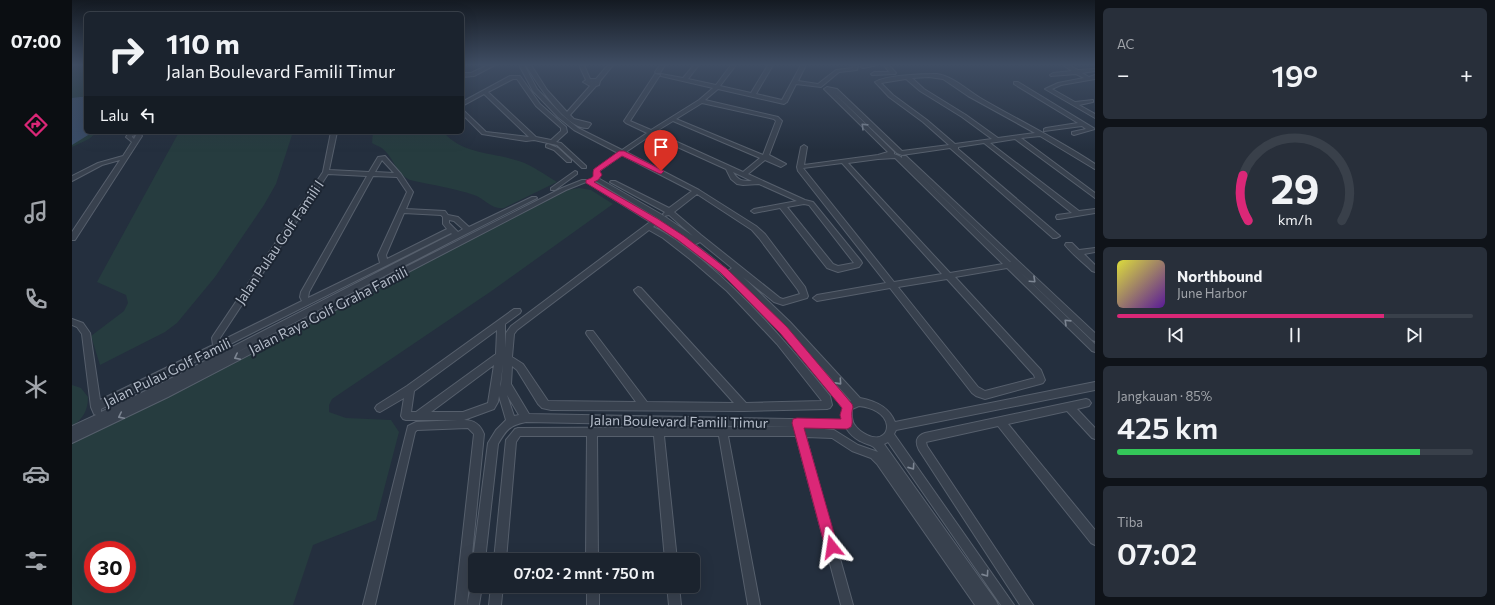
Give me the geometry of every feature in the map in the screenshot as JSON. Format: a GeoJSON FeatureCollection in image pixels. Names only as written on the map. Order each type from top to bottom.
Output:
{"type":"FeatureCollection","features":[{"type":"Feature","properties":{"kind":"street"},"geometry":{"type":"LineString","coordinates":[[464,103],[482,93]]}},
{"type":"Feature","properties":{"kind":"street"},"geometry":{"type":"LineString","coordinates":[[485,93],[531,140],[556,149],[579,170]]}},
{"type":"Feature","properties":{"kind":"street"},"geometry":{"type":"LineString","coordinates":[[529,93],[534,101],[564,128],[564,132],[552,142]]}},
{"type":"Feature","properties":{"kind":"street"},"geometry":{"type":"LineString","coordinates":[[538,93],[560,117],[580,132],[697,191],[758,231],[802,289],[804,296],[782,302],[773,297],[698,237],[669,211],[613,182]]}},
{"type":"Feature","properties":{"kind":"street"},"geometry":{"type":"LineString","coordinates":[[547,93],[573,120]]}},
{"type":"Feature","properties":{"kind":"street"},"geometry":{"type":"LineString","coordinates":[[567,115],[587,93]]}},
{"type":"Feature","properties":{"kind":"street"},"geometry":{"type":"LineString","coordinates":[[646,93],[627,121],[630,124],[804,202]]}},
{"type":"Feature","properties":{"kind":"street","name":"Jalan Raya Golf Graha Famili"},"geometry":{"type":"LineString","coordinates":[[72,431],[164,390],[564,189],[591,178],[621,153],[701,101],[710,93]]}},
{"type":"Feature","properties":{"kind":"street"},"geometry":{"type":"LineString","coordinates":[[745,93],[785,102],[789,93]]}},
{"type":"Feature","properties":{"kind":"street"},"geometry":{"type":"LineString","coordinates":[[831,93],[898,155],[1012,265],[1095,349]]}},
{"type":"Feature","properties":{"kind":"street"},"geometry":{"type":"LineString","coordinates":[[838,93],[898,155]]}},
{"type":"Feature","properties":{"kind":"street"},"geometry":{"type":"LineString","coordinates":[[889,93],[901,105],[925,121],[1056,236]]}},
{"type":"Feature","properties":{"kind":"street"},"geometry":{"type":"LineString","coordinates":[[927,93],[964,116],[997,140]]}},
{"type":"Feature","properties":{"kind":"street"},"geometry":{"type":"LineString","coordinates":[[967,93],[1072,151],[1095,167]]}},
{"type":"Feature","properties":{"kind":"street"},"geometry":{"type":"LineString","coordinates":[[1033,93],[1083,124],[1094,129]]}},
{"type":"Feature","properties":{"kind":"street"},"geometry":{"type":"LineString","coordinates":[[1054,93],[1095,116]]}},
{"type":"Feature","properties":{"kind":"street"},"geometry":{"type":"LineString","coordinates":[[1042,99],[1058,95]]}},
{"type":"Feature","properties":{"kind":"street"},"geometry":{"type":"LineString","coordinates":[[701,101],[778,119],[780,122],[765,157],[744,174]]}},
{"type":"Feature","properties":{"kind":"street"},"geometry":{"type":"LineString","coordinates":[[1075,104],[1091,101]]}},
{"type":"Feature","properties":{"kind":"street"},"geometry":{"type":"LineString","coordinates":[[1047,108],[1054,106]]}},
{"type":"Feature","properties":{"kind":"street"},"geometry":{"type":"LineString","coordinates":[[464,113],[484,133],[552,142],[560,145],[579,170],[578,179],[591,178],[699,244],[747,285],[787,324],[858,402]]}},
{"type":"Feature","properties":{"kind":"street"},"geometry":{"type":"LineString","coordinates":[[672,119],[765,157]]}},
{"type":"Feature","properties":{"kind":"street"},"geometry":{"type":"LineString","coordinates":[[1046,130],[1083,124]]}},
{"type":"Feature","properties":{"kind":"street"},"geometry":{"type":"LineString","coordinates":[[1074,133],[1094,129]]}},
{"type":"Feature","properties":{"kind":"street","name":"Jalan Pulau Golf Famili I"},"geometry":{"type":"LineString","coordinates":[[217,347],[216,338],[326,172],[334,134]]}},
{"type":"Feature","properties":{"kind":"street"},"geometry":{"type":"LineString","coordinates":[[800,167],[898,155],[1039,134]]}},
{"type":"Feature","properties":{"kind":"street"},"geometry":{"type":"LineString","coordinates":[[1017,138],[1095,196]]}},
{"type":"Feature","properties":{"kind":"street"},"geometry":{"type":"LineString","coordinates":[[72,238],[135,142]]}},
{"type":"Feature","properties":{"kind":"street"},"geometry":{"type":"LineString","coordinates":[[986,142],[1078,214]]}},
{"type":"Feature","properties":{"kind":"street"},"geometry":{"type":"LineString","coordinates":[[804,147],[800,167],[801,171],[979,393],[985,394],[1040,380],[1038,373],[844,162]]}},
{"type":"Feature","properties":{"kind":"street"},"geometry":{"type":"LineString","coordinates":[[72,179],[100,164],[125,157]]}},
{"type":"Feature","properties":{"kind":"street"},"geometry":{"type":"LineString","coordinates":[[307,303],[304,297],[305,292],[381,157],[384,157],[399,175],[410,192],[382,255],[384,264]]}},
{"type":"Feature","properties":{"kind":"street"},"geometry":{"type":"LineString","coordinates":[[728,167],[732,178],[736,182],[760,182]]}},
{"type":"Feature","properties":{"kind":"street"},"geometry":{"type":"LineString","coordinates":[[579,170],[591,168],[591,178]]}},
{"type":"Feature","properties":{"kind":"street","name":"Jalan Raya Golf Graha Famili"},"geometry":{"type":"LineString","coordinates":[[72,439],[455,233],[468,230],[559,186],[579,170]]}},
{"type":"Feature","properties":{"kind":"street"},"geometry":{"type":"LineString","coordinates":[[326,172],[399,175]]}},
{"type":"Feature","properties":{"kind":"street"},"geometry":{"type":"LineString","coordinates":[[491,406],[510,333],[514,328],[697,191]]}},
{"type":"Feature","properties":{"kind":"street"},"geometry":{"type":"LineString","coordinates":[[754,211],[804,202],[809,202],[813,205],[858,263],[856,265],[838,269],[830,266],[782,206]]}},
{"type":"Feature","properties":{"kind":"street"},"geometry":{"type":"LineString","coordinates":[[402,211],[443,214],[446,217],[456,219],[468,230]]}},
{"type":"Feature","properties":{"kind":"street"},"geometry":{"type":"LineString","coordinates":[[1059,217],[1095,211]]}},
{"type":"Feature","properties":{"kind":"street"},"geometry":{"type":"LineString","coordinates":[[446,217],[446,224],[455,233]]}},
{"type":"Feature","properties":{"kind":"street"},"geometry":{"type":"LineString","coordinates":[[658,219],[724,271],[750,296],[783,330],[848,407]]}},
{"type":"Feature","properties":{"kind":"street"},"geometry":{"type":"LineString","coordinates":[[504,357],[520,367],[541,401],[545,405],[550,406],[744,407],[825,406],[828,404],[827,398],[780,340],[737,295],[714,274],[664,234],[648,227]]}},
{"type":"Feature","properties":{"kind":"street","name":"Jalan Pulau Golf Famili"},"geometry":{"type":"LineString","coordinates":[[96,407],[384,264],[455,233]]}},
{"type":"Feature","properties":{"kind":"street"},"geometry":{"type":"LineString","coordinates":[[1069,245],[1095,269]]}},
{"type":"Feature","properties":{"kind":"street"},"geometry":{"type":"LineString","coordinates":[[1077,253],[1095,250]]}},
{"type":"Feature","properties":{"kind":"street"},"geometry":{"type":"LineString","coordinates":[[817,298],[1012,265]]}},
{"type":"Feature","properties":{"kind":"street"},"geometry":{"type":"LineString","coordinates":[[1012,265],[1095,338]]}},
{"type":"Feature","properties":{"kind":"street"},"geometry":{"type":"LineString","coordinates":[[638,290],[744,407]]}},
{"type":"Feature","properties":{"kind":"street"},"geometry":{"type":"LineString","coordinates":[[380,408],[410,389],[517,311]]}},
{"type":"Feature","properties":{"kind":"street"},"geometry":{"type":"LineString","coordinates":[[72,322],[80,325],[86,333],[98,419]]}},
{"type":"Feature","properties":{"kind":"street"},"geometry":{"type":"LineString","coordinates":[[480,553],[493,443],[498,433],[511,421],[502,394],[506,384],[501,324]]}},
{"type":"Feature","properties":{"kind":"street"},"geometry":{"type":"LineString","coordinates":[[590,333],[646,407]]}},
{"type":"Feature","properties":{"kind":"street"},"geometry":{"type":"LineString","coordinates":[[418,416],[504,357]]}},
{"type":"Feature","properties":{"kind":"street"},"geometry":{"type":"LineString","coordinates":[[506,384],[526,418]]}},
{"type":"Feature","properties":{"kind":"street"},"geometry":{"type":"LineString","coordinates":[[1008,605],[891,431],[888,417],[880,408],[869,403],[858,402],[848,407],[845,415],[847,424],[859,436],[876,441],[882,441],[891,431],[1095,386]]}},
{"type":"Feature","properties":{"kind":"street"},"geometry":{"type":"LineString","coordinates":[[410,389],[406,416],[463,416],[491,406],[506,407]]}},
{"type":"Feature","properties":{"kind":"street"},"geometry":{"type":"LineString","coordinates":[[1027,605],[922,447],[921,440],[925,437],[1086,403]]}},
{"type":"Feature","properties":{"kind":"street"},"geometry":{"type":"LineString","coordinates":[[1069,407],[1095,434]]}},
{"type":"Feature","properties":{"kind":"street","name":"Jalan Boulevard Famili Timur"},"geometry":{"type":"LineString","coordinates":[[511,421],[526,418],[798,427],[847,424]]}},
{"type":"Feature","properties":{"kind":"street"},"geometry":{"type":"LineString","coordinates":[[1000,422],[1095,539]]}},
{"type":"Feature","properties":{"kind":"street"},"geometry":{"type":"LineString","coordinates":[[369,605],[411,429],[416,426],[470,424],[477,429],[479,434],[461,605]]}},
{"type":"Feature","properties":{"kind":"street"},"geometry":{"type":"LineString","coordinates":[[798,427],[847,605]]}},
{"type":"Feature","properties":{"kind":"street"},"geometry":{"type":"LineString","coordinates":[[501,553],[511,440],[515,434],[521,431],[723,433],[798,427],[832,434],[856,448],[874,455],[881,461],[982,605]]}},
{"type":"Feature","properties":{"kind":"street"},"geometry":{"type":"LineString","coordinates":[[592,432],[592,553]]}},
{"type":"Feature","properties":{"kind":"street"},"geometry":{"type":"LineString","coordinates":[[659,433],[670,553]]}},
{"type":"Feature","properties":{"kind":"street"},"geometry":{"type":"LineString","coordinates":[[723,433],[754,605]]}},
{"type":"Feature","properties":{"kind":"street"},"geometry":{"type":"LineString","coordinates":[[876,441],[992,605]]}},
{"type":"Feature","properties":{"kind":"street"},"geometry":{"type":"LineString","coordinates":[[474,605],[475,593]]}},
{"type":"Feature","properties":{"kind":"street"},"geometry":{"type":"LineString","coordinates":[[496,605],[497,593]]}},
{"type":"Feature","properties":{"kind":"street"},"geometry":{"type":"LineString","coordinates":[[592,593],[593,605]]}},
{"type":"Feature","properties":{"kind":"street"},"geometry":{"type":"LineString","coordinates":[[674,593],[675,605]]}},
{"type":"Feature","properties":{"kind":"green space"},"geometry":{"type":"Polygon","coordinates":[[[72,93],[84,93],[84,134],[95,134],[89,139],[72,147],[72,93]]]}},
{"type":"Feature","properties":{"kind":"green space"},"geometry":{"type":"Polygon","coordinates":[[[178,134],[292,134],[276,184],[264,205],[215,277],[177,323],[165,332],[100,365],[91,336],[124,311],[128,303],[126,295],[97,282],[178,134]]]}},
{"type":"Feature","properties":{"kind":"green space"},"geometry":{"type":"Polygon","coordinates":[[[373,134],[445,134],[460,145],[469,149],[524,163],[557,182],[504,208],[500,208],[492,206],[474,195],[450,188],[410,180],[401,173],[382,148],[372,143],[373,134]]]}},
{"type":"Feature","properties":{"kind":"green space"},"geometry":{"type":"Polygon","coordinates":[[[579,188],[591,190],[613,204],[493,290],[332,399],[329,405],[329,412],[346,418],[391,420],[399,432],[376,520],[313,545],[293,605],[72,605],[72,441],[158,399],[568,190],[579,188]]]}},
{"type":"Feature","properties":{"kind":"green space"},"geometry":{"type":"Polygon","coordinates":[[[72,385],[81,388],[88,397],[84,414],[72,427],[72,385]]]}},
{"type":"Feature","properties":{"kind":"water"},"geometry":{"type":"Polygon","coordinates":[[[84,97],[84,134],[90,134],[72,145],[72,98],[84,97]]]}},
{"type":"Feature","properties":{"kind":"route"},"geometry":{"type":"LineString","coordinates":[[661,171],[621,153],[596,171],[598,175],[596,179],[588,181],[681,238],[724,271],[783,330],[848,407],[845,415],[847,424],[797,423],[832,547]]}}]}
